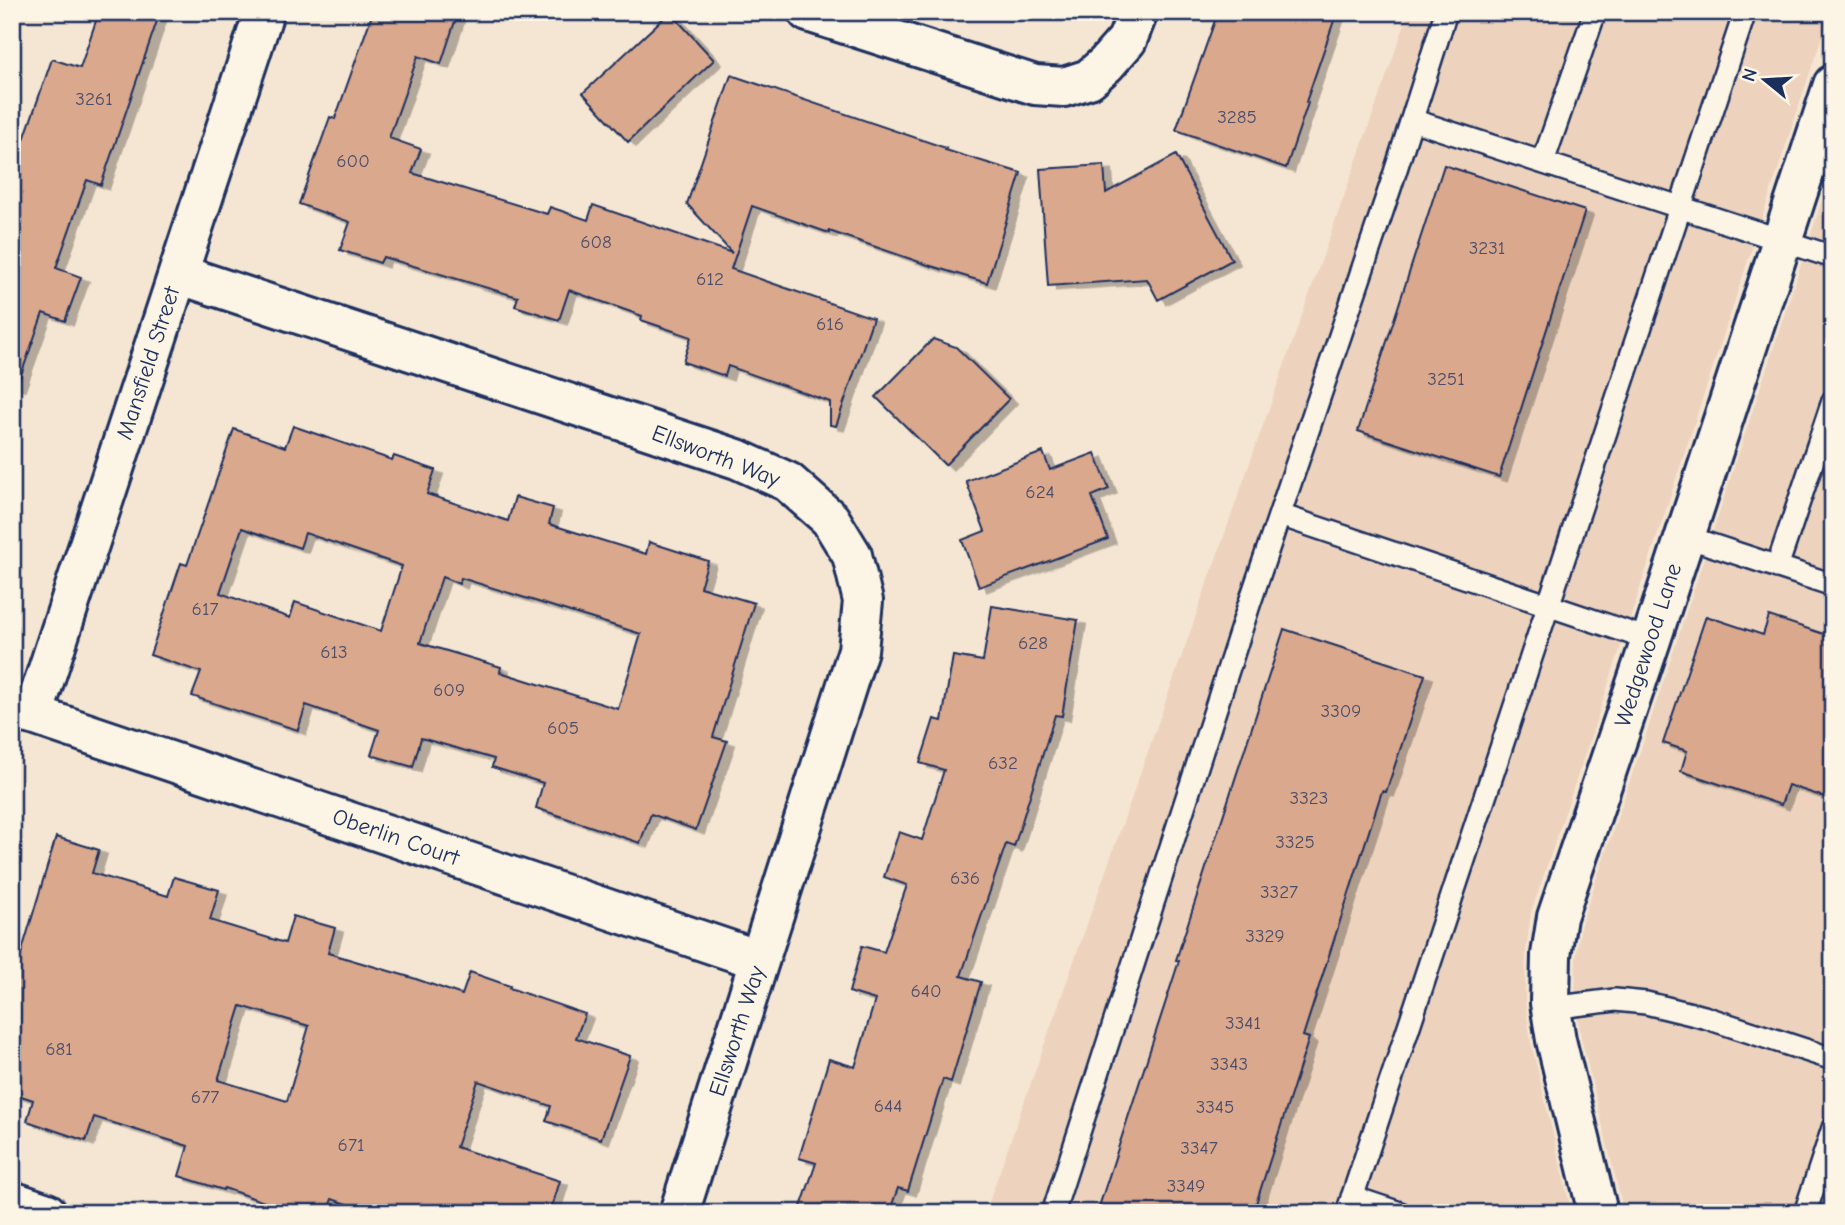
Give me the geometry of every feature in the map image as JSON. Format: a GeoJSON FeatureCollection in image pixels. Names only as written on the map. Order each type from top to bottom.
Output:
{"type":"FeatureCollection","features":[{"type":"Feature","properties":{"kind":"street","name":"Mansfield Street"},"geometry":{"type":"LineString","coordinates":[[23,712],[178,274],[264,12]]}},
{"type":"Feature","properties":{"kind":"street"},"geometry":{"type":"LineString","coordinates":[[808,12],[1035,85],[1064,88],[1089,79],[1106,64],[1127,40],[1138,12]]}},
{"type":"Feature","properties":{"kind":"street","name":"Wedgewood Lane"},"geometry":{"type":"LineString","coordinates":[[1598,1213],[1551,1009],[1551,954],[1557,917],[1833,85]]}},
{"type":"Feature","properties":{"kind":"street","name":"Ellsworth Way"},"geometry":{"type":"LineString","coordinates":[[178,274],[737,459],[788,482],[830,519],[852,555],[863,601],[858,650],[679,1213]]}},
{"type":"Feature","properties":{"kind":"street","name":"Oberlin Court"},"geometry":{"type":"LineString","coordinates":[[23,712],[759,960]]}},
{"type":"Feature","properties":{"kind":"street"},"geometry":{"type":"LineString","coordinates":[[12,1201],[47,1213]]}},
{"type":"Feature","properties":{"kind":"lane"},"geometry":{"type":"LineString","coordinates":[[1052,1213],[1249,605],[1387,198],[1446,12]]}},
{"type":"Feature","properties":{"kind":"lane"},"geometry":{"type":"LineString","coordinates":[[1543,162],[1595,12]]}},
{"type":"Feature","properties":{"kind":"lane"},"geometry":{"type":"LineString","coordinates":[[1400,1213],[1350,1205],[1745,12]]}},
{"type":"Feature","properties":{"kind":"lane"},"geometry":{"type":"LineString","coordinates":[[1412,120],[1833,257]]}},
{"type":"Feature","properties":{"kind":"lane"},"geometry":{"type":"LineString","coordinates":[[1777,567],[1833,401]]}},
{"type":"Feature","properties":{"kind":"lane"},"geometry":{"type":"LineString","coordinates":[[1280,515],[1651,640]]}},
{"type":"Feature","properties":{"kind":"lane"},"geometry":{"type":"LineString","coordinates":[[1684,536],[1833,585]]}},
{"type":"Feature","properties":{"kind":"lane"},"geometry":{"type":"LineString","coordinates":[[1551,1009],[1615,1000],[1646,1003],[1703,1017],[1833,1059]]}},
{"type":"Feature","properties":{"kind":"lane"},"geometry":{"type":"LineString","coordinates":[[1805,1213],[1833,1128]]}},
{"type":"Feature","properties":{"kind":"shaded area"},"geometry":{"type":"Polygon","coordinates":[[[1409,12],[1830,12],[1531,913],[1526,952],[1525,1001],[1531,1042],[1572,1213],[985,1213],[1409,12]]]}},
{"type":"Feature","properties":{"kind":"shaded area"},"geometry":{"type":"Polygon","coordinates":[[[1833,167],[1833,1213],[1624,1213],[1581,1038],[1575,1003],[1576,957],[1581,924],[1833,167]]]}},
{"type":"Feature","properties":{"kind":"building"},"geometry":{"type":"Polygon","coordinates":[[[99,12],[160,12],[101,185],[87,180],[56,268],[81,277],[65,321],[43,313],[17,386],[12,385],[12,174],[52,59],[80,68],[99,12]]]}},
{"type":"Feature","properties":{"kind":"building"},"geometry":{"type":"Polygon","coordinates":[[[373,12],[458,12],[441,64],[418,56],[389,138],[421,149],[412,173],[547,214],[550,207],[588,220],[593,205],[732,253],[687,204],[731,75],[946,148],[945,150],[1021,173],[987,283],[752,206],[731,269],[873,318],[836,426],[830,425],[830,402],[728,366],[725,376],[683,362],[691,337],[641,320],[642,316],[569,290],[559,320],[515,306],[518,297],[383,257],[380,263],[340,250],[350,222],[299,204],[330,117],[335,119],[373,12]]]}},
{"type":"Feature","properties":{"kind":"building"},"geometry":{"type":"Polygon","coordinates":[[[670,12],[714,60],[628,142],[583,93],[670,12]]]}},
{"type":"Feature","properties":{"kind":"building"},"geometry":{"type":"Polygon","coordinates":[[[1218,12],[1337,12],[1286,168],[1176,130],[1218,12]]]}},
{"type":"Feature","properties":{"kind":"building"},"geometry":{"type":"Polygon","coordinates":[[[1176,155],[1232,260],[1158,300],[1147,279],[1048,286],[1040,169],[1104,165],[1106,193],[1176,155]]]}},
{"type":"Feature","properties":{"kind":"building"},"geometry":{"type":"Polygon","coordinates":[[[1444,165],[1585,211],[1499,477],[1358,431],[1444,165]]]}},
{"type":"Feature","properties":{"kind":"building"},"geometry":{"type":"Polygon","coordinates":[[[933,339],[956,347],[1009,399],[945,465],[876,397],[933,339]]]}},
{"type":"Feature","properties":{"kind":"building"},"geometry":{"type":"Polygon","coordinates":[[[293,426],[392,460],[394,456],[435,470],[427,494],[508,521],[515,497],[553,508],[549,524],[646,554],[649,542],[708,561],[700,587],[754,603],[713,737],[727,741],[696,830],[651,814],[640,843],[536,808],[543,783],[492,767],[494,759],[421,738],[413,767],[371,755],[379,730],[306,705],[298,730],[192,696],[201,672],[150,655],[181,563],[187,565],[234,429],[285,447],[293,426]],[[242,528],[220,593],[290,618],[295,602],[381,631],[402,566],[305,533],[300,548],[242,528]],[[442,577],[420,643],[501,667],[500,672],[618,709],[641,634],[461,578],[459,584],[442,577]]]}},
{"type":"Feature","properties":{"kind":"building"},"geometry":{"type":"Polygon","coordinates":[[[1043,452],[1050,470],[1095,453],[1109,489],[1092,496],[1108,539],[979,587],[962,540],[985,531],[966,481],[1043,452]]]}},
{"type":"Feature","properties":{"kind":"building"},"geometry":{"type":"Polygon","coordinates":[[[992,606],[1078,620],[1062,716],[1055,715],[1014,847],[1006,844],[961,976],[981,982],[951,1082],[943,1079],[908,1191],[898,1188],[889,1213],[799,1213],[816,1163],[799,1158],[829,1059],[855,1067],[875,1000],[849,992],[862,946],[884,952],[907,885],[884,877],[899,832],[922,840],[944,770],[920,763],[934,719],[942,721],[953,656],[983,661],[992,606]]]}},
{"type":"Feature","properties":{"kind":"building"},"geometry":{"type":"Polygon","coordinates":[[[1706,616],[1763,635],[1769,616],[1833,637],[1833,800],[1788,785],[1781,805],[1681,771],[1687,751],[1663,743],[1706,616]]]}},
{"type":"Feature","properties":{"kind":"building"},"geometry":{"type":"Polygon","coordinates":[[[1284,629],[1425,675],[1386,792],[1382,791],[1303,1036],[1309,1038],[1253,1213],[1097,1213],[1179,961],[1176,960],[1284,629]]]}},
{"type":"Feature","properties":{"kind":"building"},"geometry":{"type":"Polygon","coordinates":[[[56,837],[99,850],[92,873],[168,896],[174,877],[219,890],[210,920],[285,943],[293,916],[335,928],[328,953],[462,995],[470,972],[585,1014],[576,1038],[630,1056],[601,1139],[546,1121],[551,1106],[478,1081],[456,1147],[560,1181],[550,1213],[373,1213],[332,1199],[327,1213],[296,1213],[224,1188],[223,1190],[179,1176],[188,1146],[94,1117],[86,1141],[27,1121],[33,1100],[12,1093],[12,984],[56,837]],[[241,1006],[218,1080],[287,1101],[309,1026],[241,1006]]]}}]}
